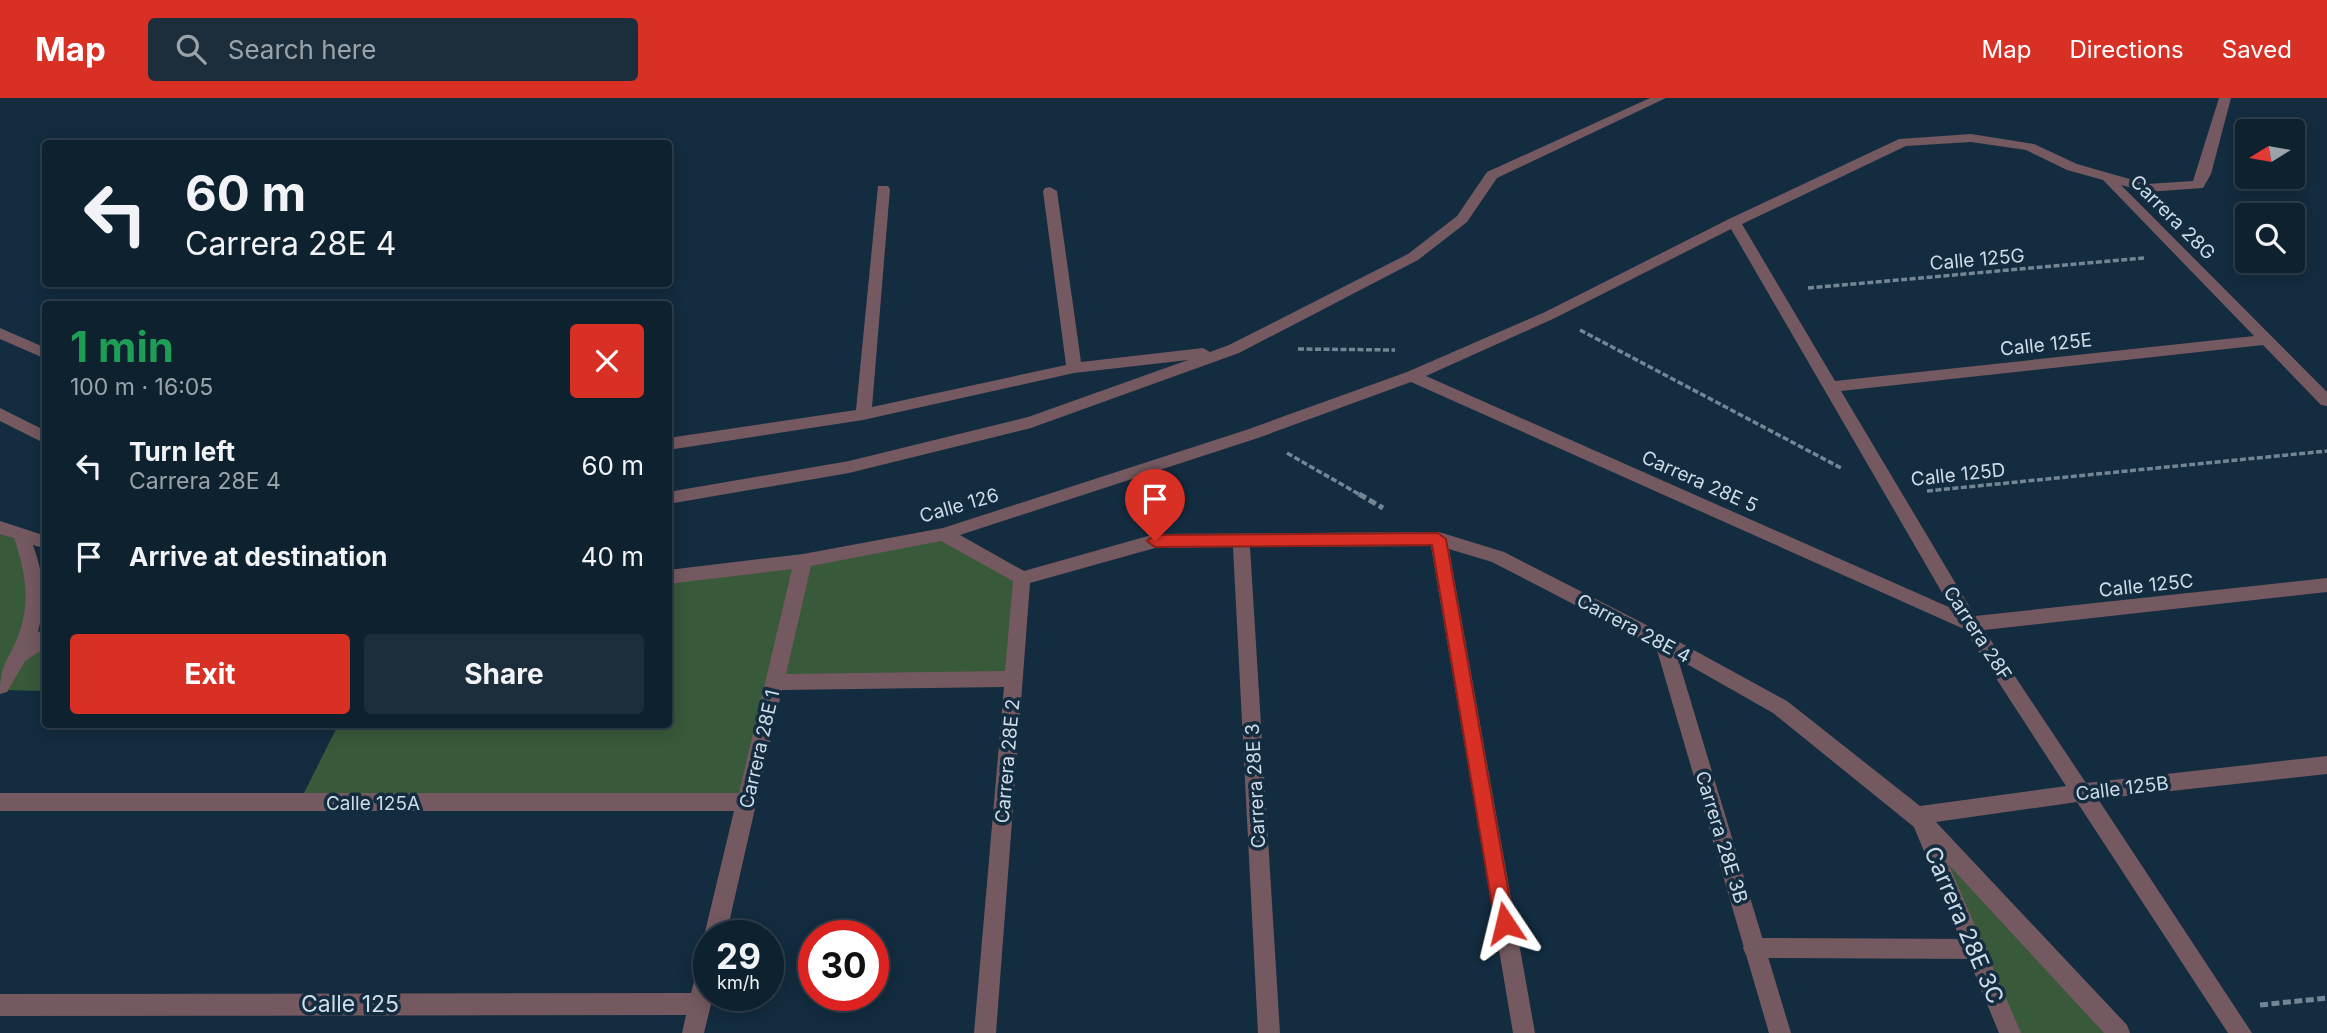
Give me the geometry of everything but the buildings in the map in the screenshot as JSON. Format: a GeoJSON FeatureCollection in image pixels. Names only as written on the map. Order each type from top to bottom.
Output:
{"type":"FeatureCollection","features":[{"type":"Feature","properties":{"kind":"street"},"geometry":{"type":"LineString","coordinates":[[672,497],[849,467],[1031,422],[1234,349],[1413,257],[1462,219],[1492,175],[1660,98]]}},
{"type":"Feature","properties":{"kind":"street"},"geometry":{"type":"LineString","coordinates":[[2109,180],[2147,188],[2198,185],[2204,174],[2225,98]]}},
{"type":"Feature","properties":{"kind":"street","name":"Calle 126"},"geometry":{"type":"LineString","coordinates":[[672,577],[803,561],[943,534],[1252,434],[1412,376],[1550,315],[1734,222],[1904,142],[1971,138],[2029,147],[2109,180]]}},
{"type":"Feature","properties":{"kind":"street","name":"Carrera 28G"},"geometry":{"type":"LineString","coordinates":[[2109,180],[2327,401]]}},
{"type":"Feature","properties":{"kind":"street"},"geometry":{"type":"LineString","coordinates":[[863,414],[883,189]]}},
{"type":"Feature","properties":{"kind":"street"},"geometry":{"type":"LineString","coordinates":[[1050,191],[1074,368]]}},
{"type":"Feature","properties":{"kind":"street","name":"Carrera 28F"},"geometry":{"type":"LineString","coordinates":[[1734,222],[1970,624],[2241,1033]]}},
{"type":"Feature","properties":{"kind":"street"},"geometry":{"type":"LineString","coordinates":[[0,333],[42,352]]}},
{"type":"Feature","properties":{"kind":"street","name":"Calle 125E"},"geometry":{"type":"LineString","coordinates":[[1830,387],[2267,340]]}},
{"type":"Feature","properties":{"kind":"street"},"geometry":{"type":"LineString","coordinates":[[672,443],[863,414],[1074,368],[1234,349]]}},
{"type":"Feature","properties":{"kind":"street","name":"Carrera 28E 5"},"geometry":{"type":"LineString","coordinates":[[1412,376],[1970,624]]}},
{"type":"Feature","properties":{"kind":"street"},"geometry":{"type":"LineString","coordinates":[[0,414],[42,436]]}},
{"type":"Feature","properties":{"kind":"street"},"geometry":{"type":"LineString","coordinates":[[0,527],[42,542]]}},
{"type":"Feature","properties":{"kind":"street"},"geometry":{"type":"LineString","coordinates":[[943,534],[1022,578]]}},
{"type":"Feature","properties":{"kind":"street"},"geometry":{"type":"LineString","coordinates":[[0,686],[22,653],[35,620],[37,589],[21,535]]}},
{"type":"Feature","properties":{"kind":"street","name":"Carrera 28E 3"},"geometry":{"type":"LineString","coordinates":[[1241,539],[1269,1033]]}},
{"type":"Feature","properties":{"kind":"street"},"geometry":{"type":"LineString","coordinates":[[1438,539],[1524,1033]]}},
{"type":"Feature","properties":{"kind":"street","name":"Carrera 28E 4"},"geometry":{"type":"LineString","coordinates":[[1022,578],[1155,541],[1438,539],[1498,557],[1664,642],[1780,707],[1917,816],[2119,1033]]}},
{"type":"Feature","properties":{"kind":"street","name":"Carrera 28E 1"},"geometry":{"type":"LineString","coordinates":[[719,920],[803,561]]}},
{"type":"Feature","properties":{"kind":"street","name":"Carrera 28E 2"},"geometry":{"type":"LineString","coordinates":[[985,1033],[1022,578]]}},
{"type":"Feature","properties":{"kind":"street","name":"Calle 125C"},"geometry":{"type":"LineString","coordinates":[[1970,624],[2327,585]]}},
{"type":"Feature","properties":{"kind":"street"},"geometry":{"type":"LineString","coordinates":[[22,653],[42,639]]}},
{"type":"Feature","properties":{"kind":"street","name":"Carrera 28E 3B"},"geometry":{"type":"LineString","coordinates":[[1664,642],[1780,1033]]}},
{"type":"Feature","properties":{"kind":"street"},"geometry":{"type":"LineString","coordinates":[[775,682],[1014,679]]}},
{"type":"Feature","properties":{"kind":"street","name":"Calle 125B"},"geometry":{"type":"LineString","coordinates":[[1917,816],[2083,792],[2327,765]]}},
{"type":"Feature","properties":{"kind":"street","name":"Calle 125A"},"geometry":{"type":"LineString","coordinates":[[0,802],[747,802]]}},
{"type":"Feature","properties":{"kind":"street","name":"Carrera 28E 3C"},"geometry":{"type":"LineString","coordinates":[[1917,816],[2010,1033]]}},
{"type":"Feature","properties":{"kind":"street"},"geometry":{"type":"LineString","coordinates":[[1754,948],[1976,949]]}},
{"type":"Feature","properties":{"kind":"street","name":"Calle 125"},"geometry":{"type":"LineString","coordinates":[[0,1004],[693,1004]]}},
{"type":"Feature","properties":{"kind":"street"},"geometry":{"type":"LineString","coordinates":[[693,1033],[698,1011]]}},
{"type":"Feature","properties":{"kind":"path","name":"Calle 125G"},"geometry":{"type":"LineString","coordinates":[[1773,291],[2183,254]]}},
{"type":"Feature","properties":{"kind":"path"},"geometry":{"type":"LineString","coordinates":[[1550,315],[1844,469]]}},
{"type":"Feature","properties":{"kind":"path"},"geometry":{"type":"LineString","coordinates":[[1234,349],[1399,350]]}},
{"type":"Feature","properties":{"kind":"path"},"geometry":{"type":"LineString","coordinates":[[1252,434],[1438,539]]}},
{"type":"Feature","properties":{"kind":"path","name":"Calle 125D"},"geometry":{"type":"LineString","coordinates":[[1893,495],[2327,451]]}},
{"type":"Feature","properties":{"kind":"path"},"geometry":{"type":"LineString","coordinates":[[2224,1009],[2327,998]]}},
{"type":"Feature","properties":{"kind":"green space"},"geometry":{"type":"Polygon","coordinates":[[[0,527],[21,535],[37,589],[22,652],[42,638],[42,691],[0,690],[0,527]]]}},
{"type":"Feature","properties":{"kind":"green space"},"geometry":{"type":"Polygon","coordinates":[[[943,534],[1022,578],[1014,679],[775,683],[747,802],[299,803],[336,728],[672,728],[672,577],[943,534]]]}},
{"type":"Feature","properties":{"kind":"green space"},"geometry":{"type":"Polygon","coordinates":[[[1917,816],[2119,1033],[2010,1033],[1917,816]]]}},
{"type":"Feature","properties":{"kind":"route"},"geometry":{"type":"LineString","coordinates":[[1155,541],[1438,539],[1505,923]]}}]}
